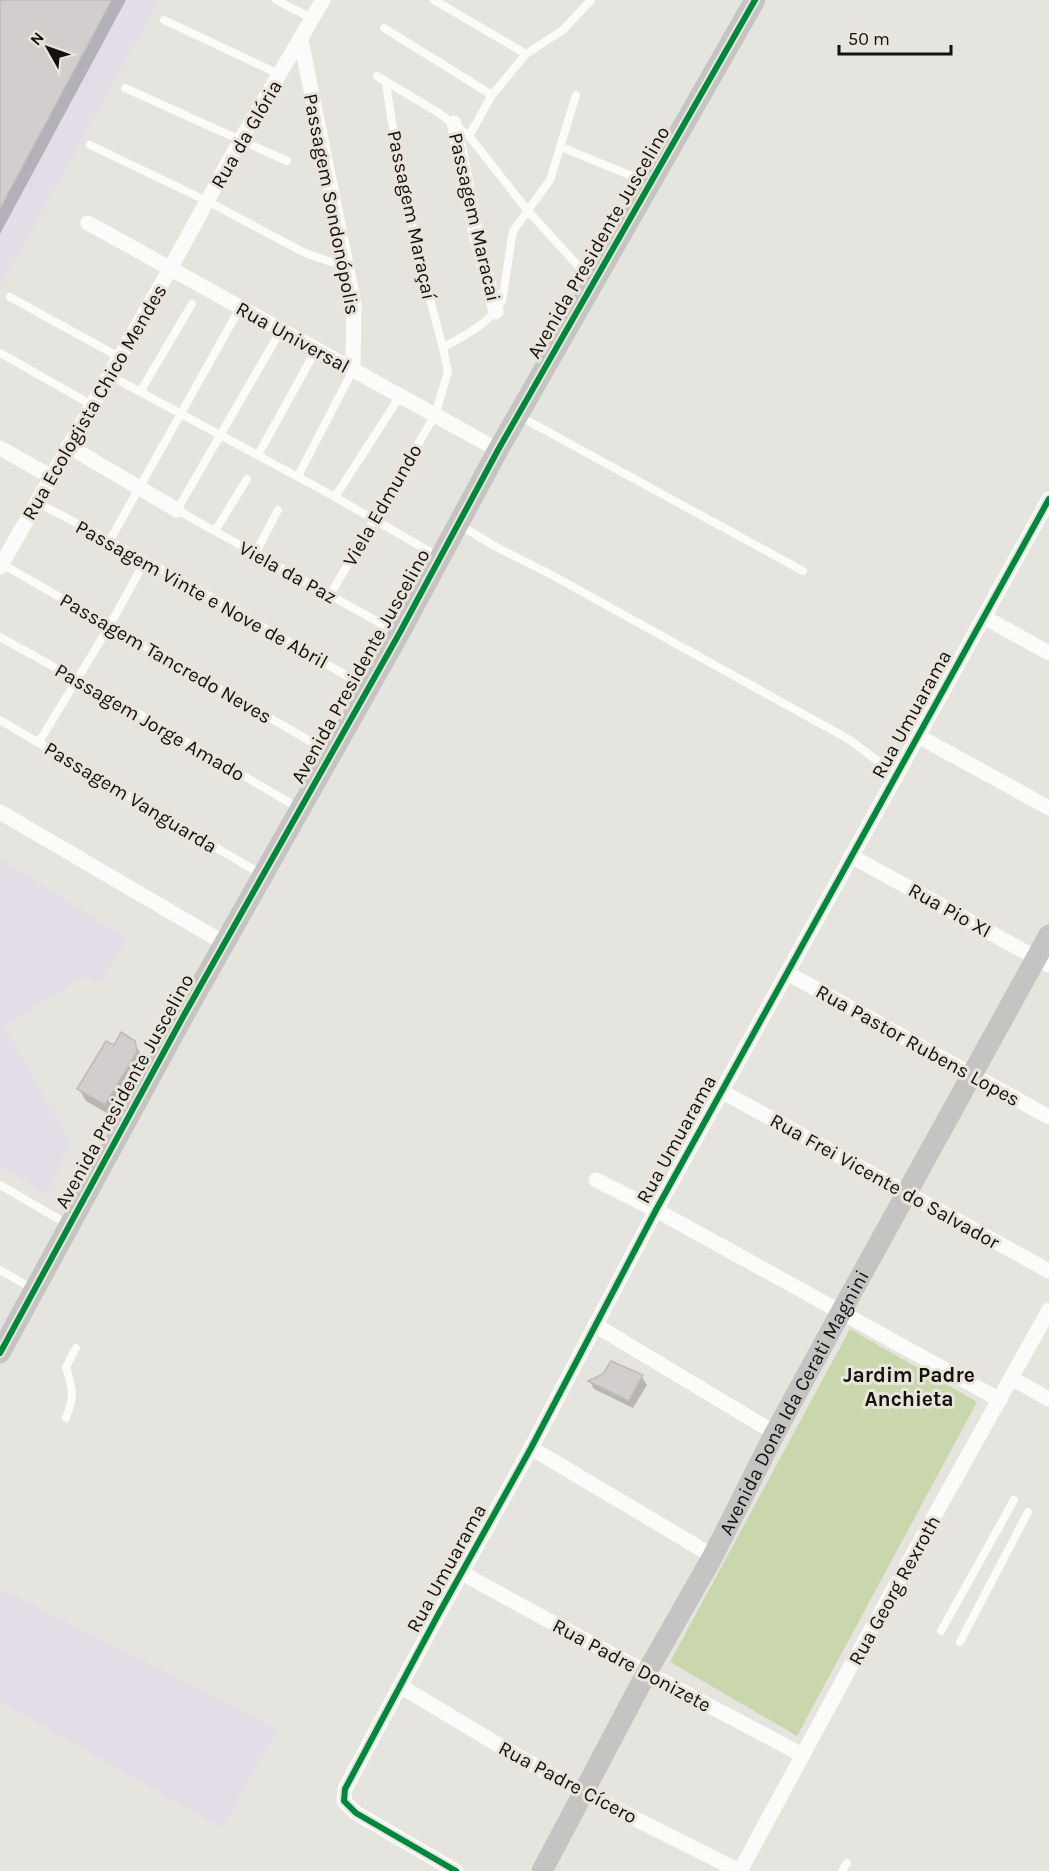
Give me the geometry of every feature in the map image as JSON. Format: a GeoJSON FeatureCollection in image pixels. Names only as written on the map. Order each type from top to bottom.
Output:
{"type":"FeatureCollection","features":[{"type":"Feature","properties":{"kind":"street","name":"Rua da Glória"},"geometry":{"type":"LineString","coordinates":[[170,269],[241,139],[281,75],[323,0]]}},
{"type":"Feature","properties":{"kind":"street","name":"Avenida Presidente Juscelino"},"geometry":{"type":"LineString","coordinates":[[0,1353],[224,943],[399,634],[498,450],[755,0]]}},
{"type":"Feature","properties":{"kind":"street","name":"Passagem Sondonópolis"},"geometry":{"type":"LineString","coordinates":[[300,40],[354,305],[353,370]]}},
{"type":"Feature","properties":{"kind":"street","name":"Passagem Maracai"},"geometry":{"type":"LineString","coordinates":[[454,123],[473,223],[496,312]]}},
{"type":"Feature","properties":{"kind":"street","name":"Rua Universal"},"geometry":{"type":"LineString","coordinates":[[88,223],[498,450]]}},
{"type":"Feature","properties":{"kind":"street","name":"Rua Ecologista Chico Mendes"},"geometry":{"type":"LineString","coordinates":[[1,566],[50,476],[170,269]]}},
{"type":"Feature","properties":{"kind":"street"},"geometry":{"type":"LineString","coordinates":[[68,446],[177,510]]}},
{"type":"Feature","properties":{"kind":"street"},"geometry":{"type":"LineString","coordinates":[[0,448],[50,476]]}},
{"type":"Feature","properties":{"kind":"street","name":"Rua Umuarama"},"geometry":{"type":"LineString","coordinates":[[456,1871],[356,1813],[344,1801],[345,1789],[531,1448],[656,1210],[1049,499]]}},
{"type":"Feature","properties":{"kind":"street"},"geometry":{"type":"LineString","coordinates":[[984,617],[1049,653]]}},
{"type":"Feature","properties":{"kind":"street"},"geometry":{"type":"LineString","coordinates":[[918,736],[1049,808]]}},
{"type":"Feature","properties":{"kind":"street"},"geometry":{"type":"LineString","coordinates":[[0,812],[224,943]]}},
{"type":"Feature","properties":{"kind":"street","name":"Rua Pio XI"},"geometry":{"type":"LineString","coordinates":[[851,856],[1043,961]]}},
{"type":"Feature","properties":{"kind":"street","name":"Avenida Dona Ida Cerati Magnini"},"geometry":{"type":"LineString","coordinates":[[542,1871],[647,1672],[713,1556],[775,1433],[906,1193],[972,1075],[1043,961],[1049,935]]}},
{"type":"Feature","properties":{"kind":"street","name":"Rua Pastor Rubens Lopes"},"geometry":{"type":"LineString","coordinates":[[787,973],[1049,1117]]}},
{"type":"Feature","properties":{"kind":"street","name":"Rua Frei Vicente do Salvador"},"geometry":{"type":"LineString","coordinates":[[721,1091],[1049,1271]]}},
{"type":"Feature","properties":{"kind":"street"},"geometry":{"type":"LineString","coordinates":[[596,1180],[656,1210],[999,1400]]}},
{"type":"Feature","properties":{"kind":"street","name":"Rua Georg Rexroth"},"geometry":{"type":"LineString","coordinates":[[740,1871],[1049,1310]]}},
{"type":"Feature","properties":{"kind":"street"},"geometry":{"type":"LineString","coordinates":[[595,1325],[775,1433]]}},
{"type":"Feature","properties":{"kind":"street"},"geometry":{"type":"LineString","coordinates":[[1011,1378],[1049,1399]]}},
{"type":"Feature","properties":{"kind":"street"},"geometry":{"type":"LineString","coordinates":[[531,1448],[713,1556]]}},
{"type":"Feature","properties":{"kind":"street","name":"Rua Padre Donizete"},"geometry":{"type":"LineString","coordinates":[[462,1573],[552,1624],[802,1755]]}},
{"type":"Feature","properties":{"kind":"street","name":"Rua Padre Cícero"},"geometry":{"type":"LineString","coordinates":[[400,1686],[584,1793],[740,1871]]}},
{"type":"Feature","properties":{"kind":"lane"},"geometry":{"type":"LineString","coordinates":[[276,0],[313,19]]}},
{"type":"Feature","properties":{"kind":"lane"},"geometry":{"type":"LineString","coordinates":[[434,0],[526,54]]}},
{"type":"Feature","properties":{"kind":"lane"},"geometry":{"type":"LineString","coordinates":[[469,136],[492,94],[526,54],[563,30],[589,3],[578,0]]}},
{"type":"Feature","properties":{"kind":"lane"},"geometry":{"type":"LineString","coordinates":[[164,20],[281,75]]}},
{"type":"Feature","properties":{"kind":"lane"},"geometry":{"type":"LineString","coordinates":[[384,28],[492,94]]}},
{"type":"Feature","properties":{"kind":"lane"},"geometry":{"type":"LineString","coordinates":[[377,76],[454,123],[469,136],[528,211],[594,282]]}},
{"type":"Feature","properties":{"kind":"lane","name":"Passagem Maraçaí"},"geometry":{"type":"LineString","coordinates":[[386,82],[404,190],[448,372],[435,415]]}},
{"type":"Feature","properties":{"kind":"lane"},"geometry":{"type":"LineString","coordinates":[[125,88],[287,161]]}},
{"type":"Feature","properties":{"kind":"lane"},"geometry":{"type":"LineString","coordinates":[[443,348],[496,312],[504,289],[513,231],[550,180],[576,95]]}},
{"type":"Feature","properties":{"kind":"lane"},"geometry":{"type":"LineString","coordinates":[[90,145],[207,201],[305,252],[347,268]]}},
{"type":"Feature","properties":{"kind":"lane"},"geometry":{"type":"LineString","coordinates":[[561,147],[650,184]]}},
{"type":"Feature","properties":{"kind":"lane"},"geometry":{"type":"LineString","coordinates":[[10,297],[119,357]]}},
{"type":"Feature","properties":{"kind":"lane"},"geometry":{"type":"LineString","coordinates":[[140,392],[192,304]]}},
{"type":"Feature","properties":{"kind":"lane"},"geometry":{"type":"LineString","coordinates":[[110,540],[240,308]]}},
{"type":"Feature","properties":{"kind":"lane"},"geometry":{"type":"LineString","coordinates":[[177,510],[281,330]]}},
{"type":"Feature","properties":{"kind":"lane"},"geometry":{"type":"LineString","coordinates":[[258,455],[316,350]]}},
{"type":"Feature","properties":{"kind":"lane"},"geometry":{"type":"LineString","coordinates":[[0,352],[92,405]]}},
{"type":"Feature","properties":{"kind":"lane"},"geometry":{"type":"LineString","coordinates":[[298,477],[353,370]]}},
{"type":"Feature","properties":{"kind":"lane"},"geometry":{"type":"LineString","coordinates":[[109,375],[335,497],[439,557]]}},
{"type":"Feature","properties":{"kind":"lane"},"geometry":{"type":"LineString","coordinates":[[335,497],[400,396]]}},
{"type":"Feature","properties":{"kind":"lane","name":"Viela Edmundo"},"geometry":{"type":"LineString","coordinates":[[330,595],[435,415]]}},
{"type":"Feature","properties":{"kind":"lane"},"geometry":{"type":"LineString","coordinates":[[518,416],[803,571]]}},
{"type":"Feature","properties":{"kind":"lane"},"geometry":{"type":"LineString","coordinates":[[215,531],[247,479]]}},
{"type":"Feature","properties":{"kind":"lane","name":"Passagem Vinte e Nove de Abril"},"geometry":{"type":"LineString","coordinates":[[36,502],[110,540],[367,688]]}},
{"type":"Feature","properties":{"kind":"lane","name":"Viela da Paz"},"geometry":{"type":"LineString","coordinates":[[177,510],[399,634]]}},
{"type":"Feature","properties":{"kind":"lane"},"geometry":{"type":"LineString","coordinates":[[255,554],[278,510]]}},
{"type":"Feature","properties":{"kind":"lane"},"geometry":{"type":"LineString","coordinates":[[457,524],[850,740],[896,775]]}},
{"type":"Feature","properties":{"kind":"lane"},"geometry":{"type":"LineString","coordinates":[[39,742],[78,681],[145,561]]}},
{"type":"Feature","properties":{"kind":"lane","name":"Passagem Tancredo Neves"},"geometry":{"type":"LineString","coordinates":[[1,566],[110,625],[331,753]]}},
{"type":"Feature","properties":{"kind":"lane","name":"Passagem Jorge Amado"},"geometry":{"type":"LineString","coordinates":[[0,637],[158,724],[299,809]]}},
{"type":"Feature","properties":{"kind":"lane","name":"Passagem Vanguarda"},"geometry":{"type":"LineString","coordinates":[[0,720],[262,875]]}},
{"type":"Feature","properties":{"kind":"lane"},"geometry":{"type":"LineString","coordinates":[[0,1185],[69,1225]]}},
{"type":"Feature","properties":{"kind":"lane"},"geometry":{"type":"LineString","coordinates":[[0,1270],[34,1290]]}},
{"type":"Feature","properties":{"kind":"lane"},"geometry":{"type":"LineString","coordinates":[[66,1418],[74,1391],[66,1367],[76,1348]]}},
{"type":"Feature","properties":{"kind":"lane"},"geometry":{"type":"LineString","coordinates":[[941,1631],[1014,1500]]}},
{"type":"Feature","properties":{"kind":"lane"},"geometry":{"type":"LineString","coordinates":[[960,1642],[1028,1512]]}},
{"type":"Feature","properties":{"kind":"lane"},"geometry":{"type":"LineString","coordinates":[[842,1871],[846,1863]]}},
{"type":"Feature","properties":{"kind":"shaded area"},"geometry":{"type":"Polygon","coordinates":[[[0,0],[159,0],[0,286],[0,0]]]}},
{"type":"Feature","properties":{"kind":"shaded area"},"geometry":{"type":"Polygon","coordinates":[[[0,859],[126,938],[101,982],[83,977],[4,1025],[46,1103],[70,1141],[47,1193],[0,1167],[0,859]]]}},
{"type":"Feature","properties":{"kind":"shaded area"},"geometry":{"type":"Polygon","coordinates":[[[4,1590],[277,1730],[222,1828],[0,1701],[0,1596],[4,1590]]]}},
{"type":"Feature","properties":{"kind":"green space"},"geometry":{"type":"Polygon","coordinates":[[[850,1329],[977,1402],[797,1736],[670,1662],[850,1329]]]}},
{"type":"Feature","properties":{"kind":"building"},"geometry":{"type":"Polygon","coordinates":[[[0,0],[112,0],[0,209],[0,0]]]}},
{"type":"Feature","properties":{"kind":"building"},"geometry":{"type":"Polygon","coordinates":[[[121,1032],[135,1041],[137,1052],[105,1105],[77,1089],[106,1041],[114,1045],[121,1032]]]}},
{"type":"Feature","properties":{"kind":"building"},"geometry":{"type":"Polygon","coordinates":[[[611,1361],[643,1375],[629,1401],[588,1381],[603,1374],[611,1361]]]}},
{"type":"Feature","properties":{"kind":"cycle path"},"geometry":{"type":"LineString","coordinates":[[0,1353],[184,1015],[399,634],[498,450],[755,0]]}},
{"type":"Feature","properties":{"kind":"cycle path"},"geometry":{"type":"LineString","coordinates":[[456,1871],[356,1813],[344,1801],[345,1789],[531,1448],[656,1210],[1049,499]]}},
{"type":"Feature","properties":{"kind":"district","name":"Jardim Padre Anchieta"},"geometry":{"type":"Point","coordinates":[909,1387]}}]}
